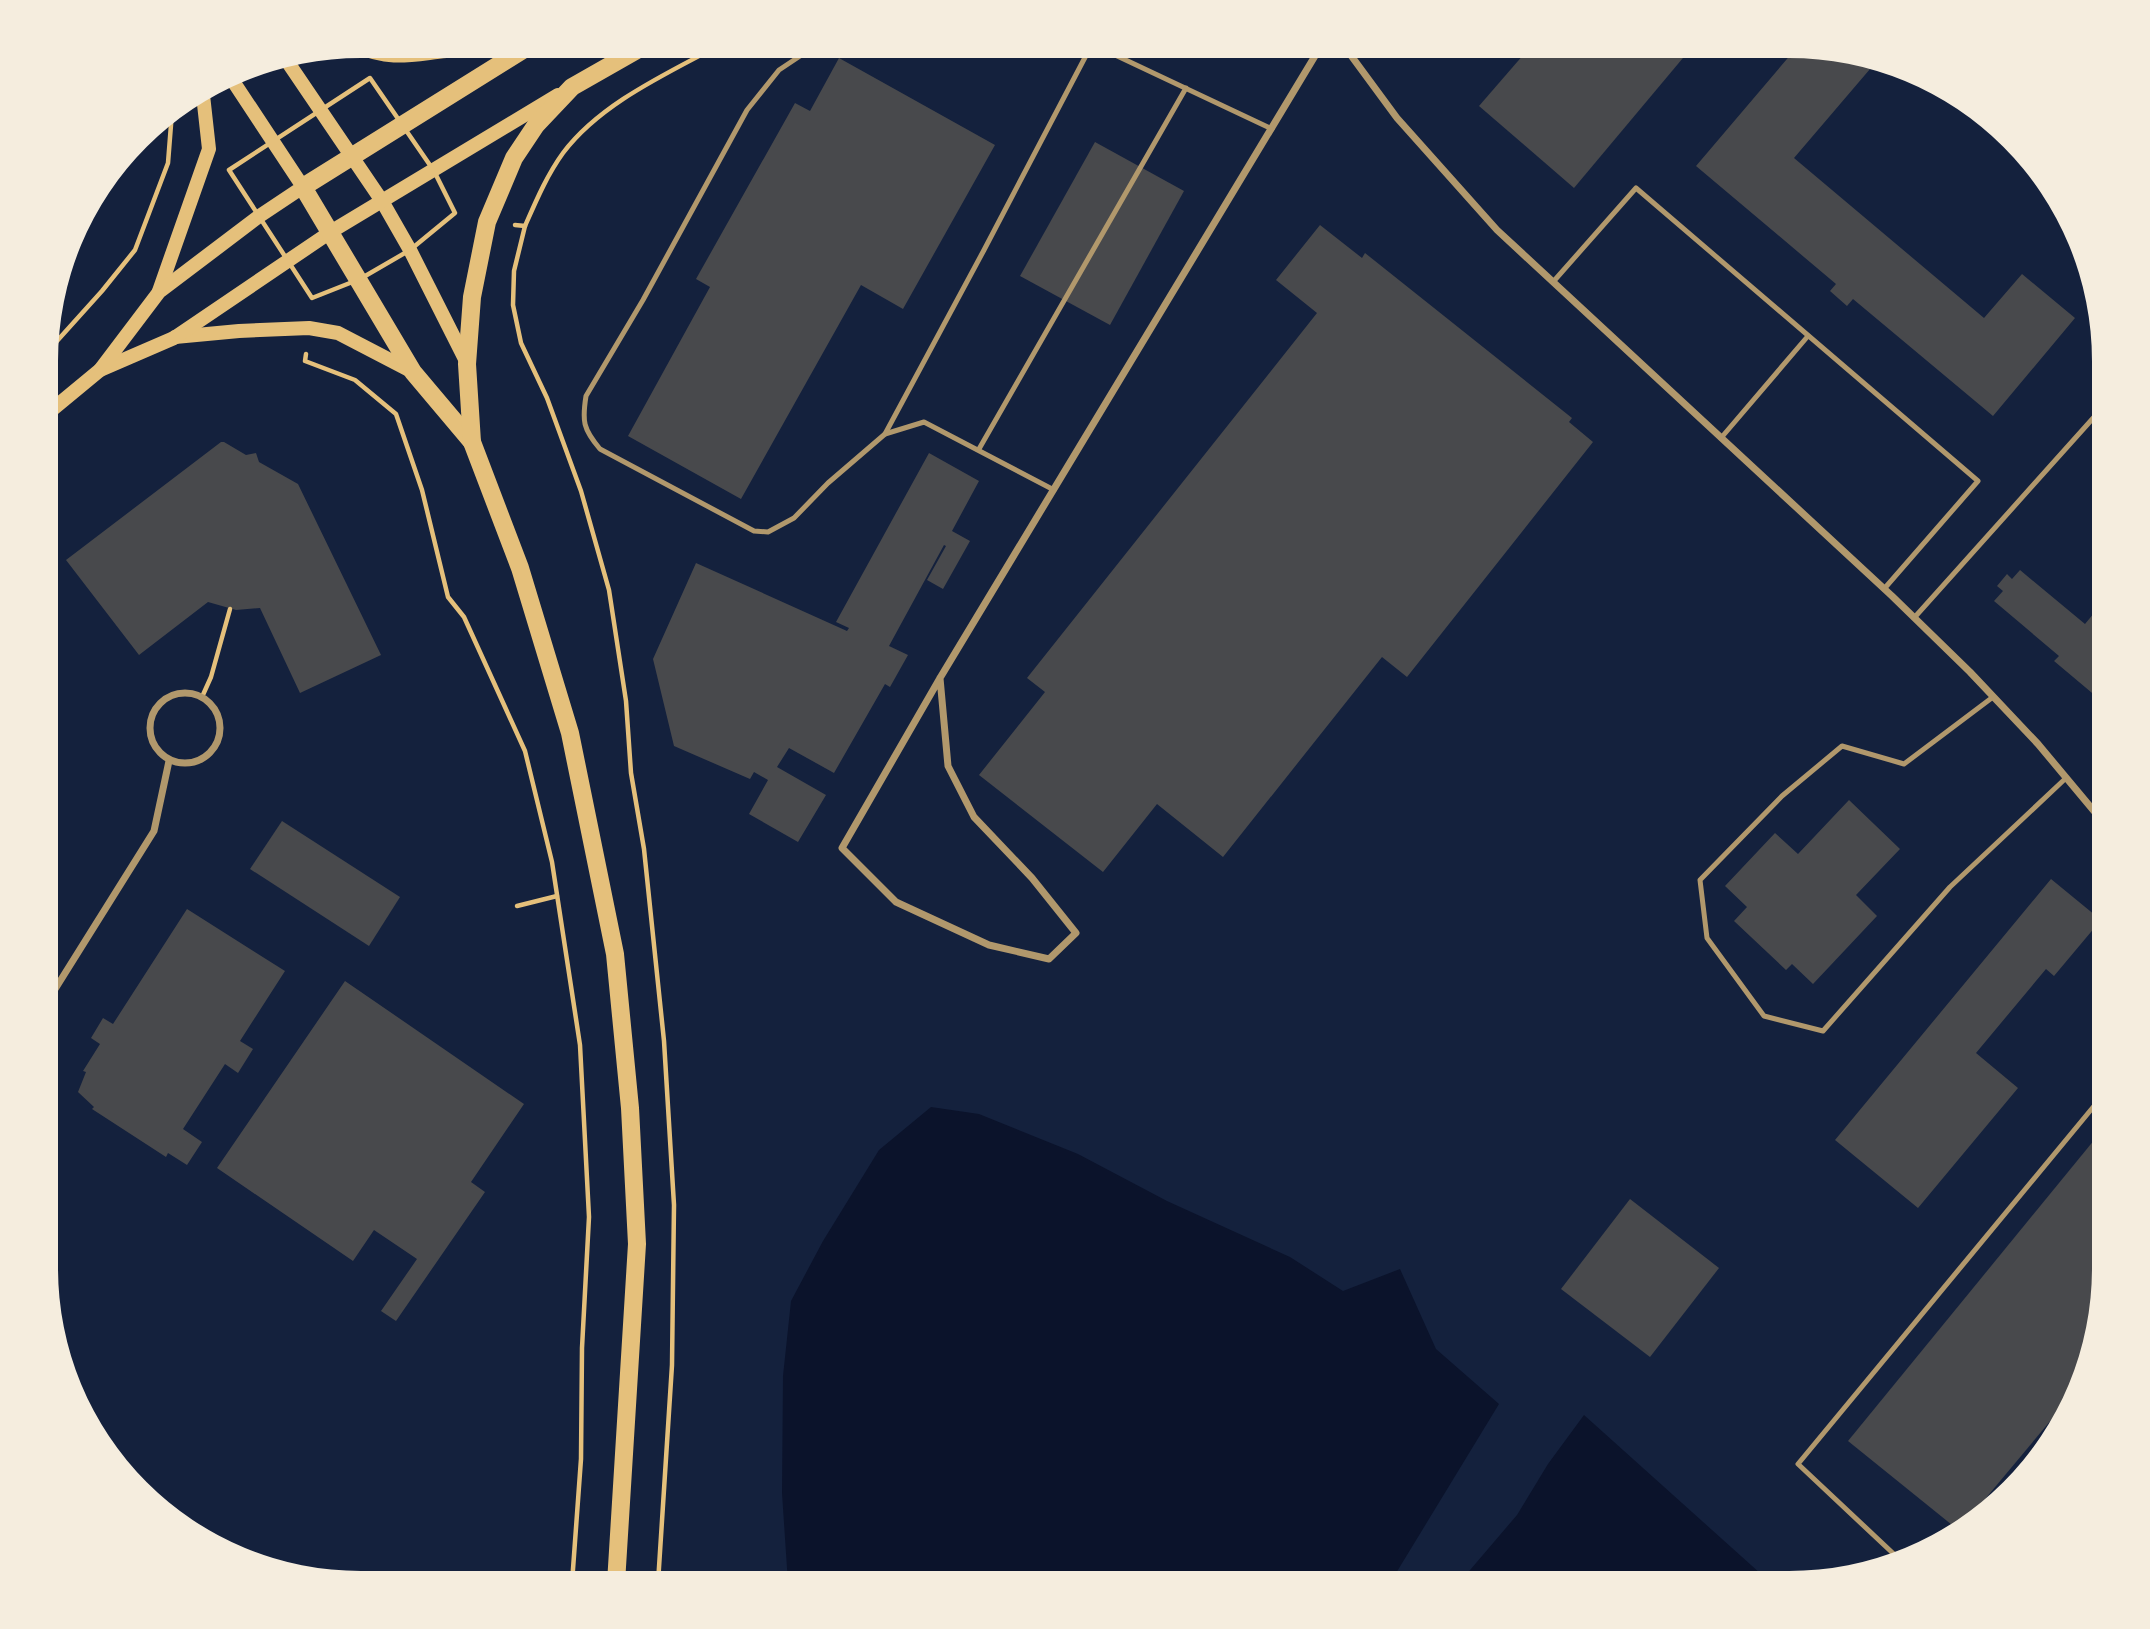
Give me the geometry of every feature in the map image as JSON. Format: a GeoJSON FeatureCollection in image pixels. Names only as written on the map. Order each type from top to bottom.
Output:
{"type":"FeatureCollection","features":[{"type":"Feature","properties":{"kind":"main road"},"geometry":{"type":"LineString","coordinates":[[58,404],[100,370],[159,292],[258,216],[510,58]]}},
{"type":"Feature","properties":{"kind":"main road"},"geometry":{"type":"LineString","coordinates":[[100,370],[174,338],[332,231],[623,58]]}},
{"type":"Feature","properties":{"kind":"main road"},"geometry":{"type":"LineString","coordinates":[[291,66],[382,201],[411,250],[467,363]]}},
{"type":"Feature","properties":{"kind":"main road"},"geometry":{"type":"LineString","coordinates":[[236,85],[332,231],[414,372],[472,442]]}},
{"type":"Feature","properties":{"kind":"main road"},"geometry":{"type":"LineString","coordinates":[[572,87],[536,125],[514,158],[487,222],[472,297],[467,363],[472,442],[520,568],[570,733],[615,954],[630,1108],[638,1244],[617,1571]]}},
{"type":"Feature","properties":{"kind":"main road"},"geometry":{"type":"LineString","coordinates":[[159,292],[209,149],[203,102]]}},
{"type":"Feature","properties":{"kind":"main road"},"geometry":{"type":"LineString","coordinates":[[174,338],[239,331],[309,328],[338,333],[414,372]]}},
{"type":"Feature","properties":{"kind":"street"},"geometry":{"type":"LineString","coordinates":[[940,678],[948,766],[974,817],[1032,878],[1076,933],[1049,958],[989,945],[896,902],[842,848],[940,678],[1314,58]]}},
{"type":"Feature","properties":{"kind":"street"},"geometry":{"type":"LineString","coordinates":[[1353,58],[1397,118],[1497,230],[1914,618],[1993,697],[2092,809]]}},
{"type":"Feature","properties":{"kind":"street"},"geometry":{"type":"LineString","coordinates":[[190,693],[202,697],[218,715],[221,728],[219,740],[211,753],[201,760],[181,764],[169,761],[156,750],[151,739],[151,718],[166,698],[190,693]]}},
{"type":"Feature","properties":{"kind":"street"},"geometry":{"type":"LineString","coordinates":[[58,984],[154,831],[169,761]]}},
{"type":"Feature","properties":{"kind":"lane"},"geometry":{"type":"LineString","coordinates":[[796,58],[779,70],[747,110],[586,396],[583,414],[586,432],[600,449],[754,531],[768,532],[794,517],[838,474],[885,434],[1087,58]]}},
{"type":"Feature","properties":{"kind":"lane"},"geometry":{"type":"LineString","coordinates":[[1119,58],[1272,129]]}},
{"type":"Feature","properties":{"kind":"lane"},"geometry":{"type":"LineString","coordinates":[[979,449],[1185,88]]}},
{"type":"Feature","properties":{"kind":"lane"},"geometry":{"type":"LineString","coordinates":[[1553,282],[1636,188],[1978,481],[1884,589]]}},
{"type":"Feature","properties":{"kind":"lane"},"geometry":{"type":"LineString","coordinates":[[1721,438],[1808,336]]}},
{"type":"Feature","properties":{"kind":"lane"},"geometry":{"type":"LineString","coordinates":[[1914,618],[2092,419]]}},
{"type":"Feature","properties":{"kind":"lane"},"geometry":{"type":"LineString","coordinates":[[885,434],[924,422],[1054,490]]}},
{"type":"Feature","properties":{"kind":"lane"},"geometry":{"type":"LineString","coordinates":[[1993,697],[1904,764],[1842,746],[1782,796],[1700,880],[1707,938],[1764,1016],[1823,1031],[1950,887],[2066,778]]}},
{"type":"Feature","properties":{"kind":"lane"},"geometry":{"type":"LineString","coordinates":[[1893,1553],[1798,1464],[2092,1109]]}},
{"type":"Feature","properties":{"kind":"path"},"geometry":{"type":"LineString","coordinates":[[626,701],[609,590],[581,491],[547,398],[521,343],[513,305],[514,271],[525,226],[540,191],[563,153],[601,115],[696,58]]}},
{"type":"Feature","properties":{"kind":"path"},"geometry":{"type":"LineString","coordinates":[[58,340],[135,250],[168,163],[171,124]]}},
{"type":"Feature","properties":{"kind":"path"},"geometry":{"type":"LineString","coordinates":[[456,213],[487,222],[525,226]]}},
{"type":"Feature","properties":{"kind":"path"},"geometry":{"type":"LineString","coordinates":[[312,298],[305,361],[355,380],[396,414],[419,479],[448,597],[464,617],[525,751],[552,862],[580,1045],[589,1217],[582,1348],[581,1459],[573,1571]]}},
{"type":"Feature","properties":{"kind":"path"},"geometry":{"type":"LineString","coordinates":[[202,697],[211,677],[230,609]]}},
{"type":"Feature","properties":{"kind":"path"},"geometry":{"type":"LineString","coordinates":[[517,906],[557,897]]}},
{"type":"Feature","properties":{"kind":"water"},"geometry":{"type":"Polygon","coordinates":[[[931,1107],[979,1114],[1078,1154],[1167,1201],[1290,1257],[1343,1291],[1400,1269],[1436,1349],[1499,1404],[1397,1571],[787,1571],[782,1493],[783,1376],[791,1301],[823,1241],[879,1150],[931,1107]]]}},
{"type":"Feature","properties":{"kind":"water"},"geometry":{"type":"Polygon","coordinates":[[[1584,1415],[1758,1571],[1469,1571],[1517,1515],[1548,1464],[1584,1415]]]}},
{"type":"Feature","properties":{"kind":"building"},"geometry":{"type":"Polygon","coordinates":[[[839,58],[995,145],[903,309],[861,285],[741,499],[628,436],[710,287],[696,279],[795,103],[810,111],[839,58]]]}},
{"type":"Feature","properties":{"kind":"building"},"geometry":{"type":"Polygon","coordinates":[[[1521,58],[1683,58],[1574,188],[1479,106],[1521,58]]]}},
{"type":"Feature","properties":{"kind":"building"},"geometry":{"type":"Polygon","coordinates":[[[1788,58],[1829,60],[1870,69],[1794,158],[1984,318],[2022,274],[2075,318],[1993,416],[1853,299],[1847,306],[1830,291],[1836,284],[1696,166],[1788,58]]]}},
{"type":"Feature","properties":{"kind":"building"},"geometry":{"type":"Polygon","coordinates":[[[1095,142],[1184,191],[1110,325],[1020,276],[1095,142]]]}},
{"type":"Feature","properties":{"kind":"building"},"geometry":{"type":"Polygon","coordinates":[[[1320,225],[1362,258],[1365,253],[1572,418],[1569,422],[1593,442],[1407,677],[1382,657],[1223,857],[1157,804],[1103,872],[979,775],[1045,692],[1027,678],[1317,313],[1276,280],[1320,225]]]}},
{"type":"Feature","properties":{"kind":"building"},"geometry":{"type":"Polygon","coordinates":[[[221,442],[246,455],[256,453],[259,462],[298,484],[381,655],[300,693],[260,608],[236,610],[208,602],[139,655],[66,560],[221,442]]]}},
{"type":"Feature","properties":{"kind":"building"},"geometry":{"type":"Polygon","coordinates":[[[929,453],[979,481],[952,531],[970,541],[943,589],[927,580],[946,546],[944,545],[889,646],[908,655],[890,687],[885,684],[834,773],[789,748],[777,767],[826,795],[798,842],[749,814],[768,780],[754,772],[750,779],[674,746],[653,659],[696,563],[847,631],[849,628],[836,622],[929,453]]]}},
{"type":"Feature","properties":{"kind":"building"},"geometry":{"type":"Polygon","coordinates":[[[2020,570],[2085,624],[2092,616],[2092,693],[2054,661],[2059,656],[1994,601],[2003,591],[1997,586],[2007,574],[2012,579],[2020,570]]]}},
{"type":"Feature","properties":{"kind":"building"},"geometry":{"type":"Polygon","coordinates":[[[1849,800],[1900,849],[1856,895],[1877,916],[1813,984],[1792,964],[1786,970],[1734,921],[1747,907],[1725,886],[1775,833],[1798,854],[1849,800]]]}},
{"type":"Feature","properties":{"kind":"building"},"geometry":{"type":"Polygon","coordinates":[[[282,821],[400,897],[369,946],[250,869],[282,821]]]}},
{"type":"Feature","properties":{"kind":"building"},"geometry":{"type":"Polygon","coordinates":[[[2051,879],[2092,913],[2092,931],[2054,976],[2046,969],[1976,1053],[2018,1088],[1918,1208],[1835,1140],[2051,879]]]}},
{"type":"Feature","properties":{"kind":"building"},"geometry":{"type":"Polygon","coordinates":[[[187,909],[285,971],[240,1041],[253,1049],[238,1073],[225,1064],[183,1129],[202,1142],[187,1165],[168,1153],[166,1157],[92,1109],[94,1107],[78,1092],[86,1072],[83,1071],[100,1044],[91,1038],[103,1018],[113,1024],[187,909]]]}},
{"type":"Feature","properties":{"kind":"building"},"geometry":{"type":"Polygon","coordinates":[[[345,981],[524,1104],[471,1182],[485,1192],[396,1321],[381,1311],[417,1259],[374,1230],[353,1261],[217,1168],[345,981]]]}},
{"type":"Feature","properties":{"kind":"building"},"geometry":{"type":"Polygon","coordinates":[[[2092,1143],[2090,1308],[2076,1366],[2053,1417],[1984,1501],[1951,1524],[1848,1441],[2092,1143]]]}},
{"type":"Feature","properties":{"kind":"building"},"geometry":{"type":"Polygon","coordinates":[[[1630,1199],[1719,1268],[1650,1357],[1561,1289],[1630,1199]]]}}]}
